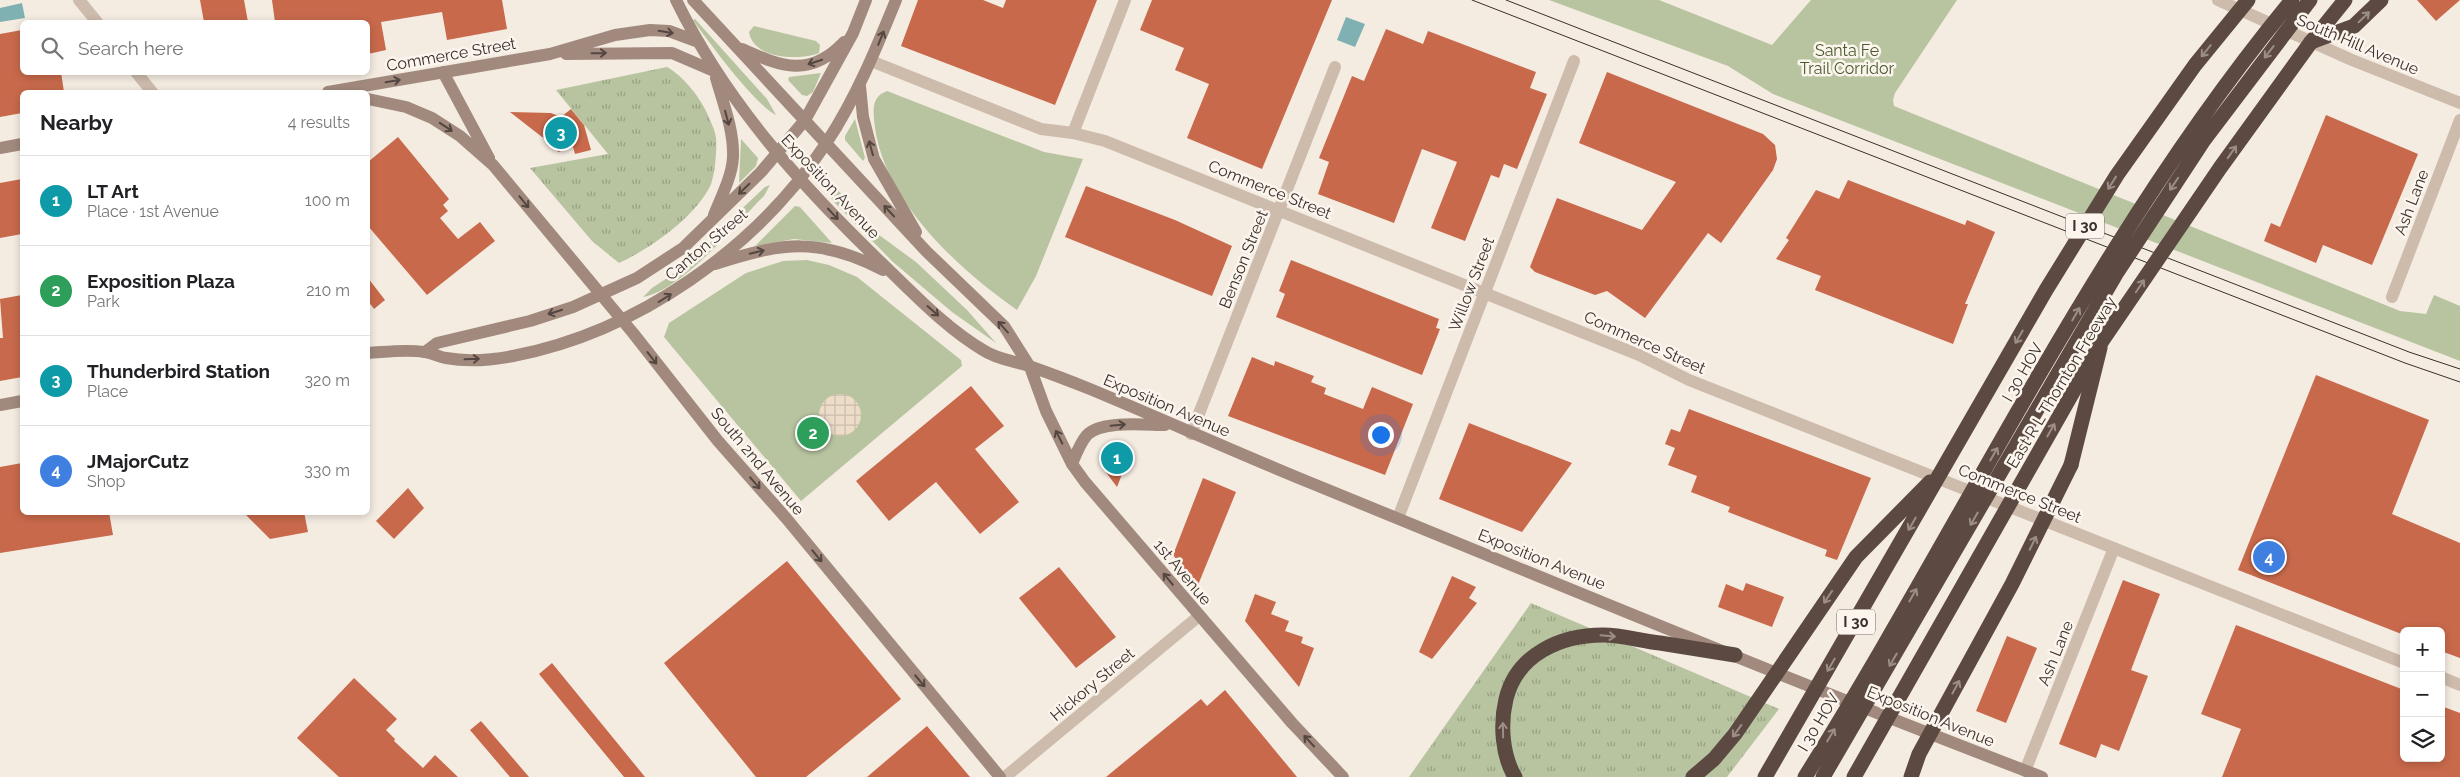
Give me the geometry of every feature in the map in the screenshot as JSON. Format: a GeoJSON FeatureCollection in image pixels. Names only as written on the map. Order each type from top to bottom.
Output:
{"type":"FeatureCollection","features":[{"type":"Feature","properties":{"kind":"highway","name":"I 30"},"geometry":{"type":"LineString","coordinates":[[1765,777],[2046,290],[2117,175],[2195,65],[2248,0]]}},
{"type":"Feature","properties":{"kind":"highway","name":"I 30 HOV"},"geometry":{"type":"LineString","coordinates":[[1805,777],[2117,246],[2186,140],[2292,0]]}},
{"type":"Feature","properties":{"kind":"highway","name":"I 30 HOV"},"geometry":{"type":"LineString","coordinates":[[1823,777],[2126,259],[2204,140],[2310,0]]}},
{"type":"Feature","properties":{"kind":"highway","name":"East R L Thornton Freeway"},"geometry":{"type":"LineString","coordinates":[[1854,777],[2102,341],[2220,168],[2311,42],[2345,0]]}},
{"type":"Feature","properties":{"kind":"highway"},"geometry":{"type":"LineString","coordinates":[[2311,42],[2354,26],[2381,0]]}},
{"type":"Feature","properties":{"kind":"highway"},"geometry":{"type":"LineString","coordinates":[[1911,777],[1919,754],[2012,584],[2071,465],[2102,341]]}},
{"type":"Feature","properties":{"kind":"highway"},"geometry":{"type":"LineString","coordinates":[[1693,777],[1714,759],[1736,734],[1856,557],[1945,467]]}},
{"type":"Feature","properties":{"kind":"highway"},"geometry":{"type":"LineString","coordinates":[[1515,777],[1504,744],[1503,719],[1506,696],[1514,678],[1526,663],[1553,644],[1573,637],[1604,635],[1735,655]]}},
{"type":"Feature","properties":{"kind":"main road","name":"Exposition Avenue"},"geometry":{"type":"LineString","coordinates":[[693,0],[927,252],[1004,326],[1030,367]]}},
{"type":"Feature","properties":{"kind":"main road","name":"Canton Street"},"geometry":{"type":"LineString","coordinates":[[424,352],[437,342],[530,321],[601,295],[637,278],[675,254],[699,234],[778,154],[805,120],[853,33],[866,0]]}},
{"type":"Feature","properties":{"kind":"main road","name":"Canton Street"},"geometry":{"type":"LineString","coordinates":[[370,353],[424,352],[458,360],[513,356],[546,348],[622,320],[652,306],[686,285],[771,210],[826,143],[860,86],[896,0]]}},
{"type":"Feature","properties":{"kind":"main road","name":"Exposition Avenue"},"geometry":{"type":"LineString","coordinates":[[678,1],[696,41],[714,71],[778,154],[855,238],[935,312],[981,349],[1089,389],[1191,434],[1735,655],[2042,777]]}},
{"type":"Feature","properties":{"kind":"main road","name":"Commerce Street"},"geometry":{"type":"LineString","coordinates":[[340,90],[550,54],[615,35],[650,30],[669,31],[696,41]]}},
{"type":"Feature","properties":{"kind":"main road"},"geometry":{"type":"LineString","coordinates":[[738,47],[777,65],[794,66],[824,59],[853,33]]}},
{"type":"Feature","properties":{"kind":"main road","name":"Commerce Street"},"geometry":{"type":"LineString","coordinates":[[550,54],[672,53],[688,58],[714,71]]}},
{"type":"Feature","properties":{"kind":"main road"},"geometry":{"type":"LineString","coordinates":[[712,220],[728,181],[733,158],[730,128],[714,71]]}},
{"type":"Feature","properties":{"kind":"main road","name":"South 2nd Avenue"},"geometry":{"type":"LineString","coordinates":[[443,72],[493,165]]}},
{"type":"Feature","properties":{"kind":"main road"},"geometry":{"type":"LineString","coordinates":[[860,86],[863,117],[874,159],[927,252]]}},
{"type":"Feature","properties":{"kind":"main road","name":"South 2nd Avenue"},"geometry":{"type":"LineString","coordinates":[[370,99],[406,107],[432,118],[460,136],[493,165],[622,320],[718,441],[786,518],[1000,777]]}},
{"type":"Feature","properties":{"kind":"main road"},"geometry":{"type":"LineString","coordinates":[[0,148],[20,144]]}},
{"type":"Feature","properties":{"kind":"main road"},"geometry":{"type":"LineString","coordinates":[[710,265],[771,248],[802,246],[833,249],[856,256],[897,278]]}},
{"type":"Feature","properties":{"kind":"main road","name":"1st Avenue"},"geometry":{"type":"LineString","coordinates":[[1030,367],[1046,411],[1072,464],[1085,482],[1199,616],[1342,777]]}},
{"type":"Feature","properties":{"kind":"main road"},"geometry":{"type":"LineString","coordinates":[[0,405],[20,401]]}},
{"type":"Feature","properties":{"kind":"main road"},"geometry":{"type":"LineString","coordinates":[[1072,464],[1087,434],[1096,429],[1117,424],[1169,425]]}},
{"type":"Feature","properties":{"kind":"street"},"geometry":{"type":"LineString","coordinates":[[79,0],[95,20]]}},
{"type":"Feature","properties":{"kind":"street"},"geometry":{"type":"LineString","coordinates":[[1073,133],[1125,0]]}},
{"type":"Feature","properties":{"kind":"street","name":"South Hill Avenue"},"geometry":{"type":"LineString","coordinates":[[2218,0],[2336,52],[2460,103]]}},
{"type":"Feature","properties":{"kind":"street","name":"Commerce Street"},"geometry":{"type":"LineString","coordinates":[[871,61],[1041,129],[1106,140],[1639,355],[1689,380],[2400,660]]}},
{"type":"Feature","properties":{"kind":"street","name":"Willow Street"},"geometry":{"type":"LineString","coordinates":[[1398,518],[1574,61]]}},
{"type":"Feature","properties":{"kind":"street","name":"Benson Street"},"geometry":{"type":"LineString","coordinates":[[1191,434],[1335,67]]}},
{"type":"Feature","properties":{"kind":"street"},"geometry":{"type":"LineString","coordinates":[[138,75],[150,90]]}},
{"type":"Feature","properties":{"kind":"street","name":"Ash Lane"},"geometry":{"type":"LineString","coordinates":[[2392,297],[2460,120]]}},
{"type":"Feature","properties":{"kind":"street","name":"Ash Lane"},"geometry":{"type":"LineString","coordinates":[[2025,770],[2114,548]]}},
{"type":"Feature","properties":{"kind":"street","name":"Hickory Street"},"geometry":{"type":"LineString","coordinates":[[1005,777],[1199,616]]}},
{"type":"Feature","properties":{"kind":"street"},"geometry":{"type":"LineString","coordinates":[[2445,679],[2460,685]]}},
{"type":"Feature","properties":{"kind":"green space","name":"Santa Fe Trail Corridor"},"geometry":{"type":"Polygon","coordinates":[[[1549,0],[1659,0],[1772,45],[1811,0],[1957,0],[1895,93],[1894,106],[2400,311],[2426,314],[2434,295],[2460,306],[2460,361],[1773,94],[1728,66],[1549,0]]]}},
{"type":"Feature","properties":{"kind":"green space"},"geometry":{"type":"Polygon","coordinates":[[[695,19],[767,99],[776,115],[756,99],[732,72],[693,20],[695,19]]]}},
{"type":"Feature","properties":{"kind":"green space"},"geometry":{"type":"Polygon","coordinates":[[[754,26],[816,41],[820,45],[819,53],[810,56],[789,57],[768,53],[752,41],[749,32],[754,26]]]}},
{"type":"Feature","properties":{"kind":"green space"},"geometry":{"type":"Polygon","coordinates":[[[667,67],[685,81],[695,93],[712,125],[716,143],[711,184],[695,208],[684,219],[658,240],[619,263],[592,241],[530,168],[608,154],[556,90],[667,67]]]}},
{"type":"Feature","properties":{"kind":"green space"},"geometry":{"type":"Polygon","coordinates":[[[821,73],[813,92],[807,96],[802,95],[788,80],[789,77],[821,73]]]}},
{"type":"Feature","properties":{"kind":"green space"},"geometry":{"type":"Polygon","coordinates":[[[887,91],[1044,152],[1083,159],[1036,276],[1017,310],[970,274],[947,252],[906,203],[890,176],[879,148],[874,119],[876,99],[887,91]]]}},
{"type":"Feature","properties":{"kind":"green space"},"geometry":{"type":"Polygon","coordinates":[[[855,119],[865,158],[863,161],[845,140],[845,136],[855,119]]]}},
{"type":"Feature","properties":{"kind":"green space"},"geometry":{"type":"Polygon","coordinates":[[[741,139],[758,158],[756,166],[739,183],[741,139]]]}},
{"type":"Feature","properties":{"kind":"green space"},"geometry":{"type":"Polygon","coordinates":[[[770,185],[764,196],[691,269],[675,282],[658,292],[643,297],[652,288],[696,259],[732,218],[765,187],[770,185]]]}},
{"type":"Feature","properties":{"kind":"green space"},"geometry":{"type":"Polygon","coordinates":[[[827,185],[836,188],[875,232],[916,262],[967,310],[996,343],[952,312],[893,262],[835,203],[828,194],[827,185]]]}},
{"type":"Feature","properties":{"kind":"green space"},"geometry":{"type":"Polygon","coordinates":[[[795,206],[800,207],[832,243],[794,239],[755,246],[795,206]]]}},
{"type":"Feature","properties":{"kind":"green space"},"geometry":{"type":"Polygon","coordinates":[[[807,260],[829,265],[857,277],[961,360],[962,366],[801,501],[664,337],[669,323],[746,273],[783,261],[807,260]]]}},
{"type":"Feature","properties":{"kind":"green space"},"geometry":{"type":"Polygon","coordinates":[[[1531,603],[1779,709],[1727,777],[1409,777],[1531,603]]]}},
{"type":"Feature","properties":{"kind":"shaded area"},"geometry":{"type":"Polygon","coordinates":[[[840,394],[855,400],[861,415],[855,430],[840,436],[825,430],[819,415],[825,400],[840,394]]]}},
{"type":"Feature","properties":{"kind":"water"},"geometry":{"type":"Polygon","coordinates":[[[22,3],[25,18],[0,22],[0,8],[22,3]]]}},
{"type":"Feature","properties":{"kind":"water"},"geometry":{"type":"Polygon","coordinates":[[[1346,17],[1365,24],[1355,47],[1337,40],[1346,17]]]}},
{"type":"Feature","properties":{"kind":"building"},"geometry":{"type":"Polygon","coordinates":[[[200,0],[244,0],[248,20],[204,20],[200,0]]]}},
{"type":"Feature","properties":{"kind":"building"},"geometry":{"type":"Polygon","coordinates":[[[272,0],[502,0],[507,29],[447,40],[442,12],[381,22],[386,50],[370,54],[370,20],[275,20],[272,0]]]}},
{"type":"Feature","properties":{"kind":"building"},"geometry":{"type":"Polygon","coordinates":[[[918,0],[983,0],[1003,8],[1006,0],[1097,0],[1055,105],[901,46],[918,0]]]}},
{"type":"Feature","properties":{"kind":"building"},"geometry":{"type":"Polygon","coordinates":[[[1152,0],[1332,0],[1262,169],[1187,138],[1209,84],[1175,70],[1184,48],[1140,30],[1152,0]]]}},
{"type":"Feature","properties":{"kind":"building"},"geometry":{"type":"Polygon","coordinates":[[[2417,0],[2460,0],[2436,21],[2417,0]]]}},
{"type":"Feature","properties":{"kind":"building"},"geometry":{"type":"Polygon","coordinates":[[[1386,29],[1423,44],[1428,31],[1536,72],[1530,88],[1547,94],[1517,169],[1504,164],[1499,178],[1491,175],[1465,241],[1431,228],[1457,162],[1422,149],[1394,223],[1318,194],[1329,162],[1319,158],[1352,76],[1364,81],[1386,29]]]}},
{"type":"Feature","properties":{"kind":"building"},"geometry":{"type":"Polygon","coordinates":[[[20,30],[20,75],[61,75],[64,90],[20,90],[20,113],[0,117],[0,34],[20,30]]]}},
{"type":"Feature","properties":{"kind":"building"},"geometry":{"type":"Polygon","coordinates":[[[1607,72],[1763,134],[1775,145],[1777,159],[1773,170],[1721,243],[1708,233],[1645,318],[1607,291],[1595,295],[1535,272],[1530,267],[1557,198],[1642,230],[1676,182],[1579,143],[1607,72]]]}},
{"type":"Feature","properties":{"kind":"building"},"geometry":{"type":"Polygon","coordinates":[[[571,109],[584,125],[591,150],[575,154],[573,147],[558,152],[555,143],[542,137],[510,112],[551,113],[561,117],[571,109]]]}},
{"type":"Feature","properties":{"kind":"building"},"geometry":{"type":"Polygon","coordinates":[[[2326,115],[2418,154],[2372,265],[2323,245],[2316,263],[2264,241],[2271,223],[2280,227],[2326,115]]]}},
{"type":"Feature","properties":{"kind":"building"},"geometry":{"type":"Polygon","coordinates":[[[398,137],[449,199],[443,205],[448,211],[440,218],[458,239],[480,222],[495,241],[427,295],[370,228],[370,160],[398,137]]]}},
{"type":"Feature","properties":{"kind":"building"},"geometry":{"type":"Polygon","coordinates":[[[20,179],[20,234],[0,238],[0,183],[20,179]]]}},
{"type":"Feature","properties":{"kind":"building"},"geometry":{"type":"Polygon","coordinates":[[[1848,180],[1965,225],[1967,220],[1995,232],[1965,304],[1968,304],[1953,344],[1815,290],[1821,276],[1776,259],[1789,240],[1786,238],[1816,190],[1839,199],[1848,180]]]}},
{"type":"Feature","properties":{"kind":"building"},"geometry":{"type":"Polygon","coordinates":[[[1086,186],[1175,220],[1232,246],[1212,296],[1065,237],[1086,186]]]}},
{"type":"Feature","properties":{"kind":"building"},"geometry":{"type":"Polygon","coordinates":[[[1291,260],[1439,319],[1436,328],[1440,329],[1422,375],[1276,317],[1285,294],[1279,291],[1291,260]]]}},
{"type":"Feature","properties":{"kind":"building"},"geometry":{"type":"Polygon","coordinates":[[[370,281],[385,300],[374,309],[370,304],[370,281]]]}},
{"type":"Feature","properties":{"kind":"building"},"geometry":{"type":"Polygon","coordinates":[[[20,295],[20,377],[0,381],[0,338],[3,338],[0,299],[20,295]]]}},
{"type":"Feature","properties":{"kind":"building"},"geometry":{"type":"Polygon","coordinates":[[[1252,357],[1274,366],[1275,361],[1314,376],[1311,382],[1326,388],[1324,394],[1363,409],[1372,387],[1413,404],[1385,475],[1228,416],[1252,357]]]}},
{"type":"Feature","properties":{"kind":"building"},"geometry":{"type":"Polygon","coordinates":[[[2316,375],[2429,420],[2392,514],[2460,543],[2460,658],[2445,652],[2445,627],[2400,627],[2400,633],[2238,570],[2316,375]]]}},
{"type":"Feature","properties":{"kind":"building"},"geometry":{"type":"Polygon","coordinates":[[[971,386],[1004,426],[975,449],[1019,502],[980,534],[936,482],[889,521],[856,481],[971,386]]]}},
{"type":"Feature","properties":{"kind":"building"},"geometry":{"type":"Polygon","coordinates":[[[1689,409],[1871,478],[1837,560],[1825,556],[1827,550],[1728,512],[1730,507],[1691,492],[1697,476],[1668,465],[1675,448],[1665,444],[1671,429],[1680,432],[1689,409]]]}},
{"type":"Feature","properties":{"kind":"building"},"geometry":{"type":"Polygon","coordinates":[[[1469,423],[1572,463],[1522,532],[1439,499],[1469,423]]]}},
{"type":"Feature","properties":{"kind":"building"},"geometry":{"type":"Polygon","coordinates":[[[1112,441],[1132,449],[1117,487],[1102,467],[1112,441]]]}},
{"type":"Feature","properties":{"kind":"building"},"geometry":{"type":"Polygon","coordinates":[[[20,463],[20,515],[110,515],[113,535],[0,553],[0,467],[20,463]]]}},
{"type":"Feature","properties":{"kind":"building"},"geometry":{"type":"Polygon","coordinates":[[[1203,478],[1236,492],[1198,585],[1173,555],[1203,478]]]}},
{"type":"Feature","properties":{"kind":"building"},"geometry":{"type":"Polygon","coordinates":[[[408,488],[424,508],[394,539],[376,521],[408,488]]]}},
{"type":"Feature","properties":{"kind":"building"},"geometry":{"type":"Polygon","coordinates":[[[246,515],[305,515],[308,532],[270,539],[246,515]]]}},
{"type":"Feature","properties":{"kind":"building"},"geometry":{"type":"Polygon","coordinates":[[[787,561],[901,699],[806,777],[756,777],[664,663],[787,561]]]}},
{"type":"Feature","properties":{"kind":"building"},"geometry":{"type":"Polygon","coordinates":[[[1059,567],[1116,637],[1076,668],[1019,598],[1059,567]]]}},
{"type":"Feature","properties":{"kind":"building"},"geometry":{"type":"Polygon","coordinates":[[[1452,576],[1476,587],[1469,598],[1477,603],[1432,659],[1419,652],[1452,576]]]}},
{"type":"Feature","properties":{"kind":"building"},"geometry":{"type":"Polygon","coordinates":[[[2123,580],[2160,594],[2131,670],[2148,676],[2119,751],[2101,744],[2096,758],[2059,744],[2123,580]]]}},
{"type":"Feature","properties":{"kind":"building"},"geometry":{"type":"Polygon","coordinates":[[[1746,583],[1784,597],[1772,627],[1718,607],[1726,584],[1743,591],[1746,583]]]}},
{"type":"Feature","properties":{"kind":"building"},"geometry":{"type":"Polygon","coordinates":[[[1255,594],[1276,602],[1271,614],[1289,621],[1285,631],[1303,637],[1301,643],[1314,648],[1299,687],[1245,621],[1255,594]]]}},
{"type":"Feature","properties":{"kind":"building"},"geometry":{"type":"Polygon","coordinates":[[[2236,625],[2400,688],[2400,762],[2445,762],[2445,707],[2460,713],[2460,777],[2222,777],[2241,729],[2201,714],[2236,625]]]}},
{"type":"Feature","properties":{"kind":"building"},"geometry":{"type":"Polygon","coordinates":[[[2007,636],[2037,648],[2006,723],[1976,711],[2007,636]]]}},
{"type":"Feature","properties":{"kind":"building"},"geometry":{"type":"Polygon","coordinates":[[[552,663],[645,777],[624,777],[539,674],[552,663]]]}},
{"type":"Feature","properties":{"kind":"building"},"geometry":{"type":"Polygon","coordinates":[[[354,678],[397,719],[386,730],[395,739],[394,741],[423,768],[435,755],[458,777],[339,777],[297,738],[354,678]]]}},
{"type":"Feature","properties":{"kind":"building"},"geometry":{"type":"Polygon","coordinates":[[[1225,690],[1297,777],[1106,777],[1201,699],[1207,706],[1225,690]]]}},
{"type":"Feature","properties":{"kind":"building"},"geometry":{"type":"Polygon","coordinates":[[[481,721],[529,777],[510,777],[470,730],[481,721]]]}},
{"type":"Feature","properties":{"kind":"building"},"geometry":{"type":"Polygon","coordinates":[[[927,726],[970,777],[867,777],[927,726]]]}},
{"type":"Feature","properties":{"kind":"tram line"},"geometry":{"type":"LineString","coordinates":[[1472,0],[2405,363],[2460,382]]}},
{"type":"Feature","properties":{"kind":"tram line"},"geometry":{"type":"LineString","coordinates":[[1506,0],[2409,352],[2460,369]]}},
{"type":"Feature","properties":{"kind":"place","name":"Thunderbird Station"},"geometry":{"type":"Point","coordinates":[561,133]}},
{"type":"Feature","properties":{"kind":"place","name":"Exposition Plaza"},"geometry":{"type":"Point","coordinates":[813,433]}},
{"type":"Feature","properties":{"kind":"place","name":"LT Art"},"geometry":{"type":"Point","coordinates":[1117,458]}},
{"type":"Feature","properties":{"kind":"place","name":"JMajorCutz"},"geometry":{"type":"Point","coordinates":[2269,557]}}]}
